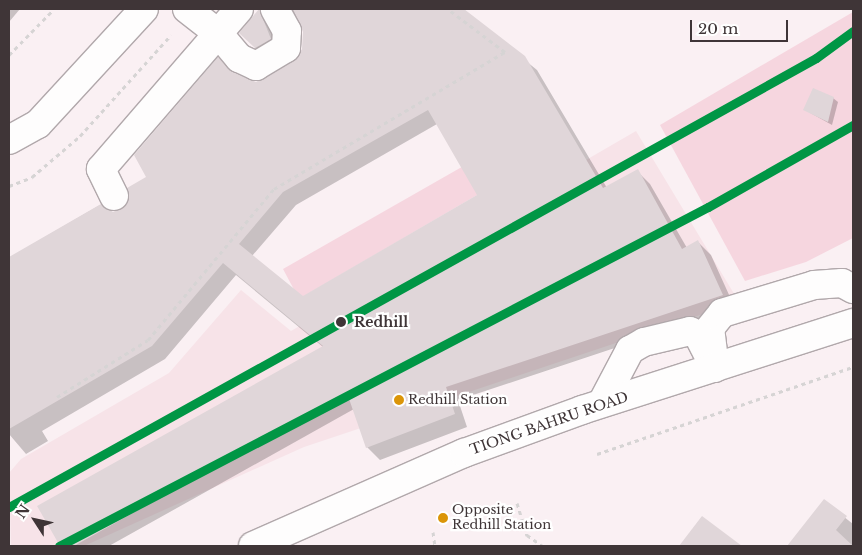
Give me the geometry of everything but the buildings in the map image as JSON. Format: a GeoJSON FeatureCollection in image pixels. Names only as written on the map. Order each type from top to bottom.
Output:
{"type":"FeatureCollection","features":[{"type":"Feature","properties":{"kind":"main road"},"geometry":{"type":"LineString","coordinates":[[9,140],[38,124],[144,9]]}},
{"type":"Feature","properties":{"kind":"main road"},"geometry":{"type":"LineString","coordinates":[[114,196],[100,169],[239,9]]}},
{"type":"Feature","properties":{"kind":"main road"},"geometry":{"type":"LineString","coordinates":[[189,10],[218,33],[239,58],[256,66],[286,48],[287,31],[275,9]]}},
{"type":"Feature","properties":{"kind":"main road"},"geometry":{"type":"LineString","coordinates":[[716,368],[710,328],[722,313],[814,285],[842,283],[853,289]]}},
{"type":"Feature","properties":{"kind":"main road","name":"TIONG BAHRU ROAD"},"geometry":{"type":"LineString","coordinates":[[253,546],[328,510],[464,453],[602,403],[853,323]]}},
{"type":"Feature","properties":{"kind":"main road"},"geometry":{"type":"LineString","coordinates":[[602,403],[630,350],[680,330],[698,335],[716,368]]}},
{"type":"Feature","properties":{"kind":"main road"},"geometry":{"type":"LineString","coordinates":[[301,546],[328,510]]}},
{"type":"Feature","properties":{"kind":"path"},"geometry":{"type":"LineString","coordinates":[[9,55],[54,9]]}},
{"type":"Feature","properties":{"kind":"path"},"geometry":{"type":"LineString","coordinates":[[57,397],[148,340],[274,189],[504,52],[448,9]]}},
{"type":"Feature","properties":{"kind":"path"},"geometry":{"type":"LineString","coordinates":[[9,186],[32,177],[80,136],[189,10]]}},
{"type":"Feature","properties":{"kind":"path"},"geometry":{"type":"LineString","coordinates":[[597,454],[853,367]]}},
{"type":"Feature","properties":{"kind":"path"},"geometry":{"type":"LineString","coordinates":[[517,503],[527,535],[542,546]]}},
{"type":"Feature","properties":{"kind":"path"},"geometry":{"type":"LineString","coordinates":[[432,532],[436,546]]}},
{"type":"Feature","properties":{"kind":"shaded area"},"geometry":{"type":"Polygon","coordinates":[[[853,12],[853,238],[806,262],[745,281],[660,125],[853,12]]]}},
{"type":"Feature","properties":{"kind":"shaded area"},"geometry":{"type":"Polygon","coordinates":[[[636,131],[739,302],[304,447],[84,546],[11,546],[9,473],[21,459],[169,373],[241,290],[291,331],[636,131]]]}},
{"type":"Feature","properties":{"kind":"shaded area"},"geometry":{"type":"Polygon","coordinates":[[[467,164],[484,191],[299,299],[283,269],[467,164]]]}},
{"type":"Feature","properties":{"kind":"transit line"},"geometry":{"type":"LineString","coordinates":[[9,507],[816,58],[853,31]]}},
{"type":"Feature","properties":{"kind":"transit line"},"geometry":{"type":"LineString","coordinates":[[59,546],[708,207],[853,125]]}},
{"type":"Feature","properties":{"kind":"place","name":"Redhill"},"geometry":{"type":"Point","coordinates":[341,322]}},
{"type":"Feature","properties":{"kind":"place","name":"Redhill Station"},"geometry":{"type":"Point","coordinates":[399,400]}},
{"type":"Feature","properties":{"kind":"place","name":"Opposite Redhill Station"},"geometry":{"type":"Point","coordinates":[443,518]}}]}
